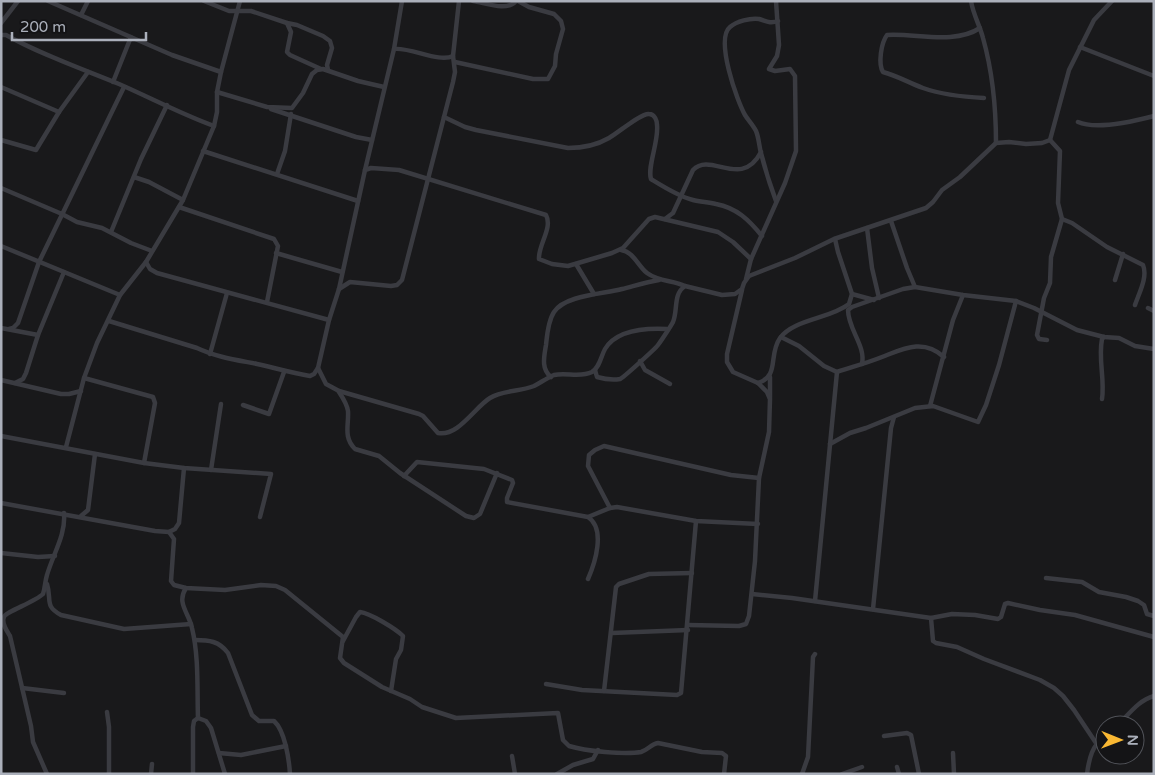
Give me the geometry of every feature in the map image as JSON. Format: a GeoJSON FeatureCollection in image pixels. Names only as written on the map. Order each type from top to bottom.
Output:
{"type":"FeatureCollection","features":[{"type":"Feature","properties":{"kind":"street"},"geometry":{"type":"LineString","coordinates":[[1,23],[18,1]]}},
{"type":"Feature","properties":{"kind":"street"},"geometry":{"type":"LineString","coordinates":[[48,1],[172,55],[221,72]]}},
{"type":"Feature","properties":{"kind":"street"},"geometry":{"type":"LineString","coordinates":[[81,15],[88,1]]}},
{"type":"Feature","properties":{"kind":"street"},"geometry":{"type":"LineString","coordinates":[[204,1],[229,11],[251,11],[316,32],[330,41],[332,48],[325,70]]}},
{"type":"Feature","properties":{"kind":"street"},"geometry":{"type":"LineString","coordinates":[[66,447],[84,378],[97,343],[120,295],[146,262],[183,200],[214,126],[221,72],[240,1]]}},
{"type":"Feature","properties":{"kind":"street"},"geometry":{"type":"LineString","coordinates":[[108,321],[197,348],[210,354],[284,372],[310,376],[314,374],[318,368],[329,320],[339,289],[394,49],[402,1]]}},
{"type":"Feature","properties":{"kind":"street"},"geometry":{"type":"LineString","coordinates":[[339,289],[350,282],[392,286],[397,285],[402,280],[455,72],[454,59],[459,1]]}},
{"type":"Feature","properties":{"kind":"street"},"geometry":{"type":"LineString","coordinates":[[394,49],[401,48],[454,59],[533,79],[548,79],[555,66],[556,54],[563,29],[561,22],[554,14],[529,7],[517,1],[513,6],[506,7],[473,1]]}},
{"type":"Feature","properties":{"kind":"street"},"geometry":{"type":"LineString","coordinates":[[746,281],[751,259],[794,159],[797,134],[796,81],[793,71],[786,68],[775,71],[770,68],[779,51],[776,1]]}},
{"type":"Feature","properties":{"kind":"street"},"geometry":{"type":"LineString","coordinates":[[971,1],[988,61],[996,143]]}},
{"type":"Feature","properties":{"kind":"street"},"geometry":{"type":"LineString","coordinates":[[1050,140],[1069,70],[1094,20],[1112,1]]}},
{"type":"Feature","properties":{"kind":"street"},"geometry":{"type":"LineString","coordinates":[[1,11],[7,15]]}},
{"type":"Feature","properties":{"kind":"street"},"geometry":{"type":"LineString","coordinates":[[776,201],[756,130],[740,105],[724,44],[725,34],[729,27],[752,19],[770,23],[778,21]]}},
{"type":"Feature","properties":{"kind":"street"},"geometry":{"type":"LineString","coordinates":[[287,23],[291,32],[287,52],[290,55],[325,70],[384,87]]}},
{"type":"Feature","properties":{"kind":"street"},"geometry":{"type":"LineString","coordinates":[[980,28],[964,34],[939,37],[887,35],[884,41],[880,67],[883,72],[900,76],[923,88],[944,94],[984,98]]}},
{"type":"Feature","properties":{"kind":"street"},"geometry":{"type":"LineString","coordinates":[[1,35],[6,35],[53,59],[113,82],[214,126]]}},
{"type":"Feature","properties":{"kind":"street"},"geometry":{"type":"LineString","coordinates":[[113,82],[131,37]]}},
{"type":"Feature","properties":{"kind":"street"},"geometry":{"type":"LineString","coordinates":[[1080,47],[1154,76]]}},
{"type":"Feature","properties":{"kind":"street"},"geometry":{"type":"LineString","coordinates":[[278,174],[286,151],[292,108],[303,93],[312,74],[325,70]]}},
{"type":"Feature","properties":{"kind":"street"},"geometry":{"type":"LineString","coordinates":[[1,140],[36,150],[58,112],[88,72]]}},
{"type":"Feature","properties":{"kind":"street"},"geometry":{"type":"LineString","coordinates":[[9,329],[14,328],[18,323],[39,262],[124,87]]}},
{"type":"Feature","properties":{"kind":"street"},"geometry":{"type":"LineString","coordinates":[[1,88],[58,112]]}},
{"type":"Feature","properties":{"kind":"street"},"geometry":{"type":"LineString","coordinates":[[217,92],[356,137],[372,140]]}},
{"type":"Feature","properties":{"kind":"street"},"geometry":{"type":"LineString","coordinates":[[111,232],[167,105]]}},
{"type":"Feature","properties":{"kind":"street"},"geometry":{"type":"LineString","coordinates":[[267,107],[292,108]]}},
{"type":"Feature","properties":{"kind":"street"},"geometry":{"type":"LineString","coordinates":[[444,117],[476,130],[551,145],[578,148],[606,140],[642,116],[649,114],[654,116],[658,129],[650,174],[652,179],[692,200],[736,210],[746,217],[762,236]]}},
{"type":"Feature","properties":{"kind":"street"},"geometry":{"type":"LineString","coordinates":[[1078,122],[1115,124],[1154,116]]}},
{"type":"Feature","properties":{"kind":"street"},"geometry":{"type":"LineString","coordinates":[[770,400],[767,392],[758,383],[733,372],[727,362],[727,354],[742,289],[749,276],[795,258],[835,239],[926,208],[942,190],[960,177],[996,143],[1026,144],[1042,143],[1050,140]]}},
{"type":"Feature","properties":{"kind":"street"},"geometry":{"type":"LineString","coordinates":[[1047,340],[1037,338],[1044,298],[1050,283],[1051,257],[1062,219],[1058,203],[1060,151],[1050,140]]}},
{"type":"Feature","properties":{"kind":"street"},"geometry":{"type":"LineString","coordinates":[[203,152],[278,174],[358,201]]}},
{"type":"Feature","properties":{"kind":"street"},"geometry":{"type":"LineString","coordinates":[[665,219],[673,213],[697,165],[705,163],[737,170],[753,163],[761,152]]}},
{"type":"Feature","properties":{"kind":"street"},"geometry":{"type":"LineString","coordinates":[[365,170],[371,168],[399,170],[546,215],[548,223],[539,259],[560,266],[576,264],[620,250],[649,219],[655,217],[718,232],[733,242],[751,259]]}},
{"type":"Feature","properties":{"kind":"street"},"geometry":{"type":"LineString","coordinates":[[134,177],[149,182],[183,200]]}},
{"type":"Feature","properties":{"kind":"street"},"geometry":{"type":"LineString","coordinates":[[1,188],[77,222],[102,228],[131,243],[152,251]]}},
{"type":"Feature","properties":{"kind":"street"},"geometry":{"type":"LineString","coordinates":[[179,207],[274,239],[278,246],[267,302]]}},
{"type":"Feature","properties":{"kind":"street"},"geometry":{"type":"LineString","coordinates":[[673,213],[677,222]]}},
{"type":"Feature","properties":{"kind":"street"},"geometry":{"type":"LineString","coordinates":[[1062,219],[1072,223],[1107,247],[1141,262],[1146,270],[1135,304]]}},
{"type":"Feature","properties":{"kind":"street"},"geometry":{"type":"LineString","coordinates":[[891,221],[915,287]]}},
{"type":"Feature","properties":{"kind":"street"},"geometry":{"type":"LineString","coordinates":[[866,228],[877,299]]}},
{"type":"Feature","properties":{"kind":"street"},"geometry":{"type":"LineString","coordinates":[[612,633],[739,626],[746,624],[752,594],[758,524],[759,478],[768,438],[770,376],[775,348],[781,338],[804,323],[830,315],[849,304],[852,294],[835,239]]}},
{"type":"Feature","properties":{"kind":"street"},"geometry":{"type":"LineString","coordinates":[[1,246],[120,295]]}},
{"type":"Feature","properties":{"kind":"street"},"geometry":{"type":"LineString","coordinates":[[620,250],[628,252],[646,272],[659,280],[730,295],[742,289]]}},
{"type":"Feature","properties":{"kind":"street"},"geometry":{"type":"LineString","coordinates":[[276,254],[342,274],[350,282]]}},
{"type":"Feature","properties":{"kind":"street"},"geometry":{"type":"LineString","coordinates":[[1115,280],[1123,254]]}},
{"type":"Feature","properties":{"kind":"street"},"geometry":{"type":"LineString","coordinates":[[146,262],[150,269],[157,273],[329,320]]}},
{"type":"Feature","properties":{"kind":"street"},"geometry":{"type":"LineString","coordinates":[[576,264],[594,294]]}},
{"type":"Feature","properties":{"kind":"street"},"geometry":{"type":"LineString","coordinates":[[15,383],[23,379],[26,373],[38,335],[64,272]]}},
{"type":"Feature","properties":{"kind":"street"},"geometry":{"type":"LineString","coordinates":[[551,377],[544,368],[543,359],[547,335],[554,312],[569,302],[594,294],[620,290],[659,280]]}},
{"type":"Feature","properties":{"kind":"street"},"geometry":{"type":"LineString","coordinates":[[595,370],[597,377],[600,378],[621,379],[625,377],[657,347],[672,324],[679,291],[685,286]]}},
{"type":"Feature","properties":{"kind":"street"},"geometry":{"type":"LineString","coordinates":[[862,364],[863,354],[850,322],[848,310],[903,289],[915,287],[1016,302],[1042,312],[1077,330],[1104,337],[1119,338],[1135,346],[1154,349]]}},
{"type":"Feature","properties":{"kind":"street"},"geometry":{"type":"LineString","coordinates":[[210,354],[227,292]]}},
{"type":"Feature","properties":{"kind":"street"},"geometry":{"type":"LineString","coordinates":[[852,294],[877,299]]}},
{"type":"Feature","properties":{"kind":"street"},"geometry":{"type":"LineString","coordinates":[[930,406],[953,320],[963,295]]}},
{"type":"Feature","properties":{"kind":"street"},"geometry":{"type":"LineString","coordinates":[[830,444],[850,433],[915,408],[930,406],[972,419],[975,422],[980,421],[1002,356],[1016,302]]}},
{"type":"Feature","properties":{"kind":"street"},"geometry":{"type":"LineString","coordinates":[[1148,308],[1154,311]]}},
{"type":"Feature","properties":{"kind":"street"},"geometry":{"type":"LineString","coordinates":[[1,328],[38,335]]}},
{"type":"Feature","properties":{"kind":"street"},"geometry":{"type":"LineString","coordinates":[[318,368],[326,384],[339,391],[419,414],[438,433],[442,434],[451,431],[468,419],[490,398],[532,387],[554,375],[584,374],[595,370],[609,343],[624,334],[645,329],[667,329]]}},
{"type":"Feature","properties":{"kind":"street"},"geometry":{"type":"LineString","coordinates":[[1102,400],[1104,390],[1100,348],[1104,337]]}},
{"type":"Feature","properties":{"kind":"street"},"geometry":{"type":"LineString","coordinates":[[781,338],[799,346],[824,366],[836,372],[903,348],[920,346],[936,350],[944,357]]}},
{"type":"Feature","properties":{"kind":"street"},"geometry":{"type":"LineString","coordinates":[[640,361],[645,370],[670,384]]}},
{"type":"Feature","properties":{"kind":"street"},"geometry":{"type":"LineString","coordinates":[[243,405],[268,414],[284,372]]}},
{"type":"Feature","properties":{"kind":"street"},"geometry":{"type":"LineString","coordinates":[[815,601],[836,372]]}},
{"type":"Feature","properties":{"kind":"street"},"geometry":{"type":"LineString","coordinates":[[758,383],[770,376]]}},
{"type":"Feature","properties":{"kind":"street"},"geometry":{"type":"LineString","coordinates":[[84,378],[155,399],[144,462]]}},
{"type":"Feature","properties":{"kind":"street"},"geometry":{"type":"LineString","coordinates":[[1,380],[61,394],[81,392]]}},
{"type":"Feature","properties":{"kind":"street"},"geometry":{"type":"LineString","coordinates":[[339,391],[348,411],[346,428],[350,444],[355,449],[379,456],[404,476],[466,516],[474,518],[480,514],[496,472]]}},
{"type":"Feature","properties":{"kind":"street"},"geometry":{"type":"LineString","coordinates":[[211,470],[220,404]]}},
{"type":"Feature","properties":{"kind":"street"},"geometry":{"type":"LineString","coordinates":[[873,609],[891,428],[894,417]]}},
{"type":"Feature","properties":{"kind":"street"},"geometry":{"type":"LineString","coordinates":[[1,436],[95,454],[184,468],[272,474],[260,517]]}},
{"type":"Feature","properties":{"kind":"street"},"geometry":{"type":"LineString","coordinates":[[610,508],[588,466],[589,455],[604,446],[731,475],[759,478]]}},
{"type":"Feature","properties":{"kind":"street"},"geometry":{"type":"LineString","coordinates":[[91,519],[88,510],[95,454]]}},
{"type":"Feature","properties":{"kind":"street"},"geometry":{"type":"LineString","coordinates":[[404,476],[414,463],[421,462],[484,468],[512,480],[513,483],[507,502],[588,518],[594,521],[597,534],[593,567],[588,579]]}},
{"type":"Feature","properties":{"kind":"street"},"geometry":{"type":"LineString","coordinates":[[1,503],[81,516],[142,529],[169,532],[176,529],[180,523],[184,468]]}},
{"type":"Feature","properties":{"kind":"street"},"geometry":{"type":"LineString","coordinates":[[588,518],[610,508],[628,508],[696,521],[758,524]]}},
{"type":"Feature","properties":{"kind":"street"},"geometry":{"type":"LineString","coordinates":[[81,516],[88,510]]}},
{"type":"Feature","properties":{"kind":"street"},"geometry":{"type":"LineString","coordinates":[[47,774],[33,742],[10,636],[4,625],[4,616],[38,599],[43,594],[45,581],[64,531],[64,513]]}},
{"type":"Feature","properties":{"kind":"street"},"geometry":{"type":"LineString","coordinates":[[546,684],[582,690],[680,694],[682,691],[688,628],[696,521]]}},
{"type":"Feature","properties":{"kind":"street"},"geometry":{"type":"LineString","coordinates":[[169,532],[174,539],[172,584],[186,588],[225,590],[261,585],[281,587],[336,630],[343,637],[343,641]]}},
{"type":"Feature","properties":{"kind":"street"},"geometry":{"type":"LineString","coordinates":[[1,553],[55,556]]}},
{"type":"Feature","properties":{"kind":"street"},"geometry":{"type":"LineString","coordinates":[[604,690],[612,633],[614,592],[619,584],[649,574],[692,573]]}},
{"type":"Feature","properties":{"kind":"street"},"geometry":{"type":"LineString","coordinates":[[1046,578],[1082,582],[1099,592],[1138,601],[1144,605],[1147,614],[1154,616]]}},
{"type":"Feature","properties":{"kind":"street"},"geometry":{"type":"LineString","coordinates":[[45,581],[49,591],[50,605],[53,610],[61,615],[124,629],[191,624]]}},
{"type":"Feature","properties":{"kind":"street"},"geometry":{"type":"LineString","coordinates":[[186,588],[182,594],[182,602],[195,640],[198,718]]}},
{"type":"Feature","properties":{"kind":"street"},"geometry":{"type":"LineString","coordinates":[[752,594],[931,618],[952,614],[998,619],[1001,617],[1005,604],[1008,603],[1075,615],[1154,637]]}},
{"type":"Feature","properties":{"kind":"street"},"geometry":{"type":"LineString","coordinates":[[391,691],[396,659],[401,650],[403,636],[379,620],[364,612],[360,612],[343,641],[340,658],[342,662],[391,691],[410,699],[422,707],[456,718],[558,712],[563,740],[574,748],[628,753],[644,751],[652,744],[658,743],[722,754],[726,756],[724,774]]}},
{"type":"Feature","properties":{"kind":"street"},"geometry":{"type":"LineString","coordinates":[[931,618],[933,641],[936,643],[957,647],[1040,680],[1054,688],[1074,710],[1095,742]]}},
{"type":"Feature","properties":{"kind":"street"},"geometry":{"type":"LineString","coordinates":[[195,640],[213,641],[225,649],[240,681],[252,715],[261,722],[275,722],[286,746],[290,774]]}},
{"type":"Feature","properties":{"kind":"street"},"geometry":{"type":"LineString","coordinates":[[802,774],[808,757],[813,657],[815,654]]}},
{"type":"Feature","properties":{"kind":"street"},"geometry":{"type":"LineString","coordinates":[[22,688],[64,693]]}},
{"type":"Feature","properties":{"kind":"street"},"geometry":{"type":"LineString","coordinates":[[1128,715],[1147,698],[1154,696]]}},
{"type":"Feature","properties":{"kind":"street"},"geometry":{"type":"LineString","coordinates":[[107,712],[110,727],[109,774]]}},
{"type":"Feature","properties":{"kind":"street"},"geometry":{"type":"LineString","coordinates":[[198,718],[206,721],[212,728],[225,774]]}},
{"type":"Feature","properties":{"kind":"street"},"geometry":{"type":"LineString","coordinates":[[193,774],[193,727],[194,720],[198,718]]}},
{"type":"Feature","properties":{"kind":"street"},"geometry":{"type":"LineString","coordinates":[[884,736],[907,733],[910,735],[919,774]]}},
{"type":"Feature","properties":{"kind":"street"},"geometry":{"type":"LineString","coordinates":[[219,754],[241,755],[286,746]]}},
{"type":"Feature","properties":{"kind":"street"},"geometry":{"type":"LineString","coordinates":[[1088,774],[1090,758],[1095,746]]}},
{"type":"Feature","properties":{"kind":"street"},"geometry":{"type":"LineString","coordinates":[[557,774],[573,765],[593,759],[598,750]]}},
{"type":"Feature","properties":{"kind":"street"},"geometry":{"type":"LineString","coordinates":[[952,753],[954,774]]}},
{"type":"Feature","properties":{"kind":"street"},"geometry":{"type":"LineString","coordinates":[[512,756],[515,774]]}},
{"type":"Feature","properties":{"kind":"street"},"geometry":{"type":"LineString","coordinates":[[151,774],[152,764]]}},
{"type":"Feature","properties":{"kind":"street"},"geometry":{"type":"LineString","coordinates":[[842,774],[862,767]]}},
{"type":"Feature","properties":{"kind":"street"},"geometry":{"type":"LineString","coordinates":[[897,767],[899,774]]}}]}
